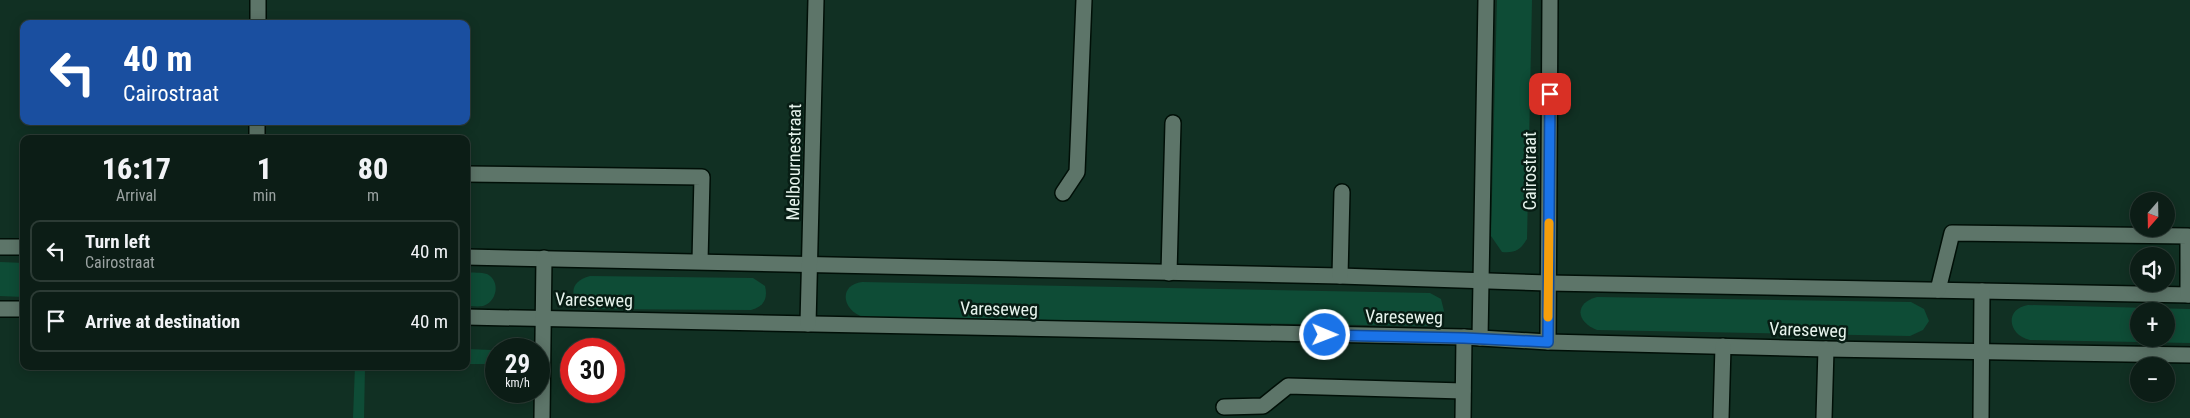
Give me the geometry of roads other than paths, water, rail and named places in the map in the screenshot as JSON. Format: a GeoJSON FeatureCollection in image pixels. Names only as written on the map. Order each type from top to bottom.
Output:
{"type":"FeatureCollection","features":[{"type":"Feature","properties":{"kind":"street"},"geometry":{"type":"LineString","coordinates":[[258,0],[258,20]]}},
{"type":"Feature","properties":{"kind":"street","name":"Melbournestraat"},"geometry":{"type":"LineString","coordinates":[[808,324],[816,0]]}},
{"type":"Feature","properties":{"kind":"street"},"geometry":{"type":"LineString","coordinates":[[1063,193],[1077,172],[1084,0]]}},
{"type":"Feature","properties":{"kind":"street"},"geometry":{"type":"LineString","coordinates":[[1480,338],[1486,0]]}},
{"type":"Feature","properties":{"kind":"street","name":"Cairostraat"},"geometry":{"type":"LineString","coordinates":[[1548,342],[1550,0]]}},
{"type":"Feature","properties":{"kind":"street"},"geometry":{"type":"LineString","coordinates":[[1169,272],[1173,123]]}},
{"type":"Feature","properties":{"kind":"street"},"geometry":{"type":"LineString","coordinates":[[470,174],[702,178],[700,261]]}},
{"type":"Feature","properties":{"kind":"street"},"geometry":{"type":"LineString","coordinates":[[1340,276],[1342,192]]}},
{"type":"Feature","properties":{"kind":"street"},"geometry":{"type":"LineString","coordinates":[[470,256],[1340,276],[1548,283],[2189,295],[2189,234],[1952,233],[1938,290]]}},
{"type":"Feature","properties":{"kind":"street"},"geometry":{"type":"LineString","coordinates":[[0,247],[20,247]]}},
{"type":"Feature","properties":{"kind":"street"},"geometry":{"type":"LineString","coordinates":[[542,418],[544,258]]}},
{"type":"Feature","properties":{"kind":"street"},"geometry":{"type":"LineString","coordinates":[[1981,418],[1982,290]]}},
{"type":"Feature","properties":{"kind":"street"},"geometry":{"type":"LineString","coordinates":[[0,309],[20,309]]}},
{"type":"Feature","properties":{"kind":"street","name":"Vareseweg"},"geometry":{"type":"LineString","coordinates":[[470,317],[1480,338],[1548,342],[1826,349],[2190,355]]}},
{"type":"Feature","properties":{"kind":"street"},"geometry":{"type":"LineString","coordinates":[[1463,418],[1464,338]]}},
{"type":"Feature","properties":{"kind":"street"},"geometry":{"type":"LineString","coordinates":[[1721,418],[1724,346]]}},
{"type":"Feature","properties":{"kind":"street"},"geometry":{"type":"LineString","coordinates":[[1824,418],[1826,349]]}},
{"type":"Feature","properties":{"kind":"street"},"geometry":{"type":"LineString","coordinates":[[1224,407],[1263,406],[1288,386],[1463,391]]}}]}
